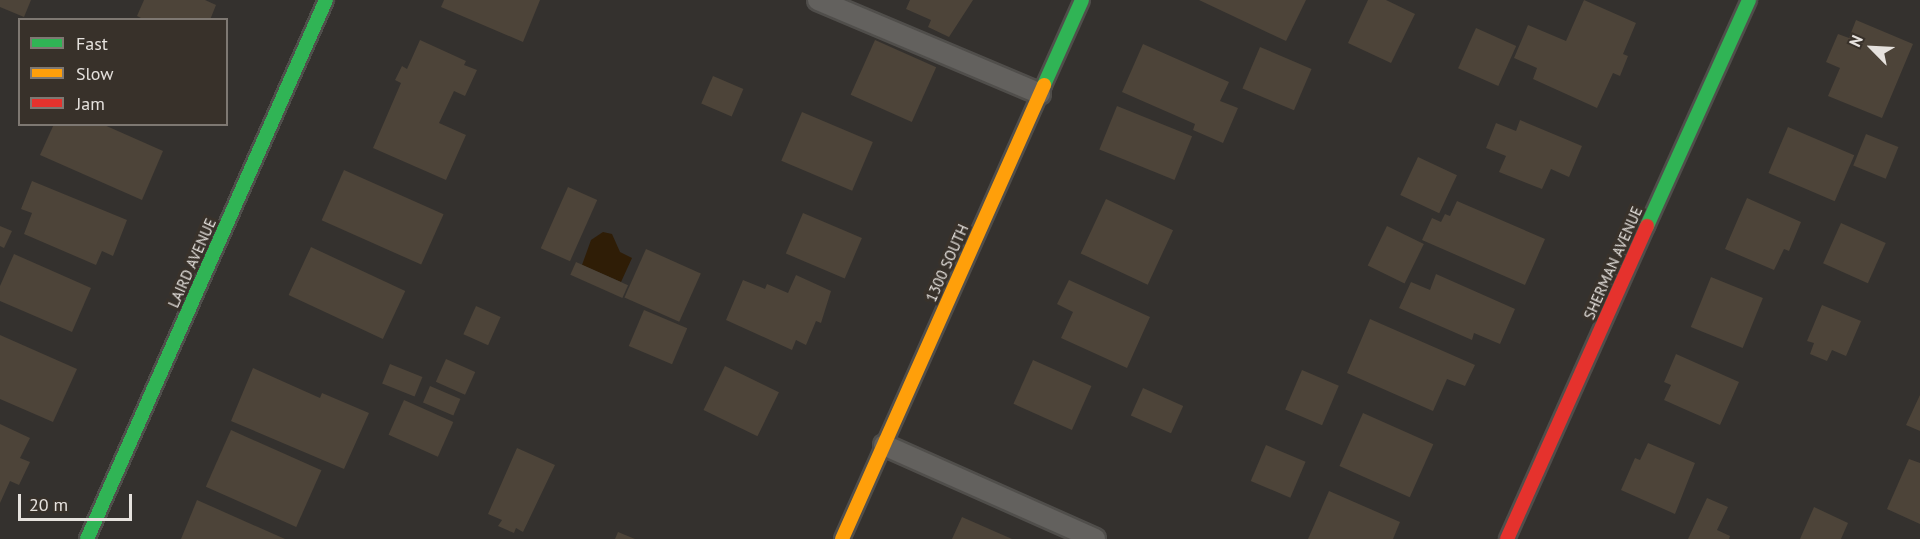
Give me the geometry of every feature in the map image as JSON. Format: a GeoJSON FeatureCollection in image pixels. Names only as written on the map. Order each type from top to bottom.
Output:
{"type":"FeatureCollection","features":[{"type":"Feature","properties":{"kind":"street","name":"LAIRD AVENUE"},"geometry":{"type":"LineString","coordinates":[[87,539],[326,0]]}},
{"type":"Feature","properties":{"kind":"street","name":"1300 SOUTH"},"geometry":{"type":"LineString","coordinates":[[842,539],[1082,0]]}},
{"type":"Feature","properties":{"kind":"street","name":"SHERMAN AVENUE"},"geometry":{"type":"LineString","coordinates":[[1507,539],[1749,0]]}},
{"type":"Feature","properties":{"kind":"lane"},"geometry":{"type":"LineString","coordinates":[[818,0],[1041,93]]}},
{"type":"Feature","properties":{"kind":"lane"},"geometry":{"type":"LineString","coordinates":[[884,445],[1095,539]]}},
{"type":"Feature","properties":{"kind":"shaded area"},"geometry":{"type":"Polygon","coordinates":[[[603,232],[612,234],[620,252],[632,258],[621,282],[582,265],[591,240],[603,232]]]}},
{"type":"Feature","properties":{"kind":"building"},"geometry":{"type":"Polygon","coordinates":[[[0,0],[31,0],[24,17],[0,7],[0,0]]]}},
{"type":"Feature","properties":{"kind":"building"},"geometry":{"type":"Polygon","coordinates":[[[144,0],[205,0],[216,5],[211,18],[141,18],[137,16],[144,0]]]}},
{"type":"Feature","properties":{"kind":"building"},"geometry":{"type":"Polygon","coordinates":[[[444,0],[540,0],[523,42],[441,7],[444,0]]]}},
{"type":"Feature","properties":{"kind":"building"},"geometry":{"type":"Polygon","coordinates":[[[910,0],[973,0],[949,37],[928,27],[931,20],[906,9],[910,0]]]}},
{"type":"Feature","properties":{"kind":"building"},"geometry":{"type":"Polygon","coordinates":[[[1199,0],[1306,0],[1286,41],[1199,0]]]}},
{"type":"Feature","properties":{"kind":"building"},"geometry":{"type":"Polygon","coordinates":[[[1368,0],[1386,0],[1415,14],[1391,63],[1348,43],[1368,0]]]}},
{"type":"Feature","properties":{"kind":"building"},"geometry":{"type":"Polygon","coordinates":[[[1584,0],[1636,23],[1623,54],[1628,56],[1620,76],[1613,73],[1597,108],[1533,79],[1537,68],[1514,58],[1528,25],[1566,41],[1584,0]]]}},
{"type":"Feature","properties":{"kind":"building"},"geometry":{"type":"Polygon","coordinates":[[[1856,20],[1913,44],[1882,118],[1828,96],[1840,68],[1826,62],[1838,34],[1849,38],[1856,20]]]}},
{"type":"Feature","properties":{"kind":"building"},"geometry":{"type":"Polygon","coordinates":[[[1476,28],[1516,46],[1498,86],[1458,68],[1476,28]]]}},
{"type":"Feature","properties":{"kind":"building"},"geometry":{"type":"Polygon","coordinates":[[[420,40],[466,61],[464,65],[477,70],[465,96],[454,91],[439,123],[466,135],[446,180],[373,148],[401,83],[395,80],[402,66],[407,69],[420,40]]]}},
{"type":"Feature","properties":{"kind":"building"},"geometry":{"type":"Polygon","coordinates":[[[875,40],[936,67],[912,122],[851,95],[875,40]]]}},
{"type":"Feature","properties":{"kind":"building"},"geometry":{"type":"Polygon","coordinates":[[[1143,44],[1229,82],[1220,101],[1238,108],[1223,143],[1193,130],[1195,124],[1122,92],[1143,44]]]}},
{"type":"Feature","properties":{"kind":"building"},"geometry":{"type":"Polygon","coordinates":[[[1260,47],[1312,69],[1294,110],[1242,88],[1260,47]]]}},
{"type":"Feature","properties":{"kind":"building"},"geometry":{"type":"Polygon","coordinates":[[[713,76],[743,89],[732,117],[701,104],[713,76]]]}},
{"type":"Feature","properties":{"kind":"building"},"geometry":{"type":"Polygon","coordinates":[[[1117,106],[1192,136],[1174,180],[1099,150],[1117,106]]]}},
{"type":"Feature","properties":{"kind":"building"},"geometry":{"type":"Polygon","coordinates":[[[802,112],[873,142],[852,191],[781,161],[802,112]]]}},
{"type":"Feature","properties":{"kind":"building"},"geometry":{"type":"Polygon","coordinates":[[[1520,120],[1582,146],[1569,177],[1551,169],[1542,189],[1499,172],[1506,156],[1486,148],[1496,123],[1516,131],[1520,120]]]}},
{"type":"Feature","properties":{"kind":"building"},"geometry":{"type":"Polygon","coordinates":[[[53,126],[107,126],[163,151],[142,200],[40,155],[53,126]]]}},
{"type":"Feature","properties":{"kind":"building"},"geometry":{"type":"Polygon","coordinates":[[[1788,127],[1854,155],[1835,201],[1768,173],[1788,127]]]}},
{"type":"Feature","properties":{"kind":"building"},"geometry":{"type":"Polygon","coordinates":[[[1866,134],[1898,147],[1886,179],[1853,166],[1866,134]]]}},
{"type":"Feature","properties":{"kind":"building"},"geometry":{"type":"Polygon","coordinates":[[[1418,157],[1457,175],[1439,213],[1400,195],[1418,157]]]}},
{"type":"Feature","properties":{"kind":"building"},"geometry":{"type":"Polygon","coordinates":[[[344,170],[444,214],[421,265],[322,220],[344,170]]]}},
{"type":"Feature","properties":{"kind":"building"},"geometry":{"type":"Polygon","coordinates":[[[32,181],[127,220],[113,256],[102,251],[96,265],[24,234],[32,213],[21,209],[32,181]]]}},
{"type":"Feature","properties":{"kind":"building"},"geometry":{"type":"Polygon","coordinates":[[[568,187],[597,200],[570,261],[541,248],[568,187]]]}},
{"type":"Feature","properties":{"kind":"building"},"geometry":{"type":"Polygon","coordinates":[[[1747,198],[1801,222],[1789,251],[1784,249],[1774,270],[1725,249],[1747,198]]]}},
{"type":"Feature","properties":{"kind":"building"},"geometry":{"type":"Polygon","coordinates":[[[1106,199],[1173,230],[1148,285],[1081,253],[1106,199]]]}},
{"type":"Feature","properties":{"kind":"building"},"geometry":{"type":"Polygon","coordinates":[[[1457,201],[1545,239],[1525,285],[1422,240],[1432,218],[1441,222],[1445,214],[1450,216],[1457,201]]]}},
{"type":"Feature","properties":{"kind":"building"},"geometry":{"type":"Polygon","coordinates":[[[803,213],[862,238],[845,279],[786,254],[803,213]]]}},
{"type":"Feature","properties":{"kind":"building"},"geometry":{"type":"Polygon","coordinates":[[[1841,223],[1886,243],[1868,283],[1823,263],[1841,223]]]}},
{"type":"Feature","properties":{"kind":"building"},"geometry":{"type":"Polygon","coordinates":[[[0,226],[12,231],[4,248],[0,246],[0,226]]]}},
{"type":"Feature","properties":{"kind":"building"},"geometry":{"type":"Polygon","coordinates":[[[1387,226],[1424,244],[1405,284],[1368,266],[1387,226]]]}},
{"type":"Feature","properties":{"kind":"building"},"geometry":{"type":"Polygon","coordinates":[[[311,247],[405,291],[383,339],[289,295],[311,247]]]}},
{"type":"Feature","properties":{"kind":"building"},"geometry":{"type":"Polygon","coordinates":[[[646,249],[701,273],[679,322],[624,297],[646,249]]]}},
{"type":"Feature","properties":{"kind":"building"},"geometry":{"type":"Polygon","coordinates":[[[14,254],[91,288],[72,332],[0,301],[0,286],[14,254]]]}},
{"type":"Feature","properties":{"kind":"building"},"geometry":{"type":"Polygon","coordinates":[[[576,262],[628,285],[622,298],[570,275],[576,262]]]}},
{"type":"Feature","properties":{"kind":"building"},"geometry":{"type":"Polygon","coordinates":[[[1436,274],[1515,309],[1500,344],[1474,333],[1472,340],[1399,308],[1411,282],[1430,290],[1436,274]]]}},
{"type":"Feature","properties":{"kind":"building"},"geometry":{"type":"Polygon","coordinates":[[[796,275],[831,291],[821,323],[816,321],[806,345],[796,340],[792,350],[726,320],[743,280],[765,289],[767,284],[788,293],[796,275]]]}},
{"type":"Feature","properties":{"kind":"building"},"geometry":{"type":"Polygon","coordinates":[[[1711,277],[1763,298],[1743,348],[1691,327],[1711,277]]]}},
{"type":"Feature","properties":{"kind":"building"},"geometry":{"type":"Polygon","coordinates":[[[1069,280],[1150,317],[1127,368],[1061,338],[1073,312],[1057,304],[1069,280]]]}},
{"type":"Feature","properties":{"kind":"building"},"geometry":{"type":"Polygon","coordinates":[[[1822,305],[1861,321],[1846,356],[1832,350],[1827,361],[1810,354],[1814,343],[1807,341],[1822,305]]]}},
{"type":"Feature","properties":{"kind":"building"},"geometry":{"type":"Polygon","coordinates":[[[476,306],[501,317],[488,345],[463,334],[476,306]]]}},
{"type":"Feature","properties":{"kind":"building"},"geometry":{"type":"Polygon","coordinates":[[[644,310],[687,328],[672,364],[629,346],[644,310]]]}},
{"type":"Feature","properties":{"kind":"building"},"geometry":{"type":"Polygon","coordinates":[[[1370,319],[1475,365],[1465,386],[1447,379],[1433,411],[1347,373],[1370,319]]]}},
{"type":"Feature","properties":{"kind":"building"},"geometry":{"type":"Polygon","coordinates":[[[0,335],[77,369],[53,422],[0,399],[0,335]]]}},
{"type":"Feature","properties":{"kind":"building"},"geometry":{"type":"Polygon","coordinates":[[[1676,354],[1739,382],[1720,425],[1664,400],[1671,385],[1664,382],[1676,354]]]}},
{"type":"Feature","properties":{"kind":"building"},"geometry":{"type":"Polygon","coordinates":[[[446,359],[475,372],[465,395],[436,382],[446,359]]]}},
{"type":"Feature","properties":{"kind":"building"},"geometry":{"type":"Polygon","coordinates":[[[1033,360],[1091,386],[1072,430],[1013,404],[1033,360]]]}},
{"type":"Feature","properties":{"kind":"building"},"geometry":{"type":"Polygon","coordinates":[[[390,364],[422,377],[415,397],[382,383],[390,364]]]}},
{"type":"Feature","properties":{"kind":"building"},"geometry":{"type":"Polygon","coordinates":[[[725,366],[779,392],[757,436],[704,410],[725,366]]]}},
{"type":"Feature","properties":{"kind":"building"},"geometry":{"type":"Polygon","coordinates":[[[253,368],[320,398],[322,393],[369,413],[344,469],[231,421],[253,368]]]}},
{"type":"Feature","properties":{"kind":"building"},"geometry":{"type":"Polygon","coordinates":[[[1302,370],[1339,386],[1322,425],[1285,410],[1302,370]]]}},
{"type":"Feature","properties":{"kind":"building"},"geometry":{"type":"Polygon","coordinates":[[[430,386],[460,399],[453,415],[423,403],[430,386]]]}},
{"type":"Feature","properties":{"kind":"building"},"geometry":{"type":"Polygon","coordinates":[[[1143,388],[1183,406],[1171,433],[1131,415],[1143,388]]]}},
{"type":"Feature","properties":{"kind":"building"},"geometry":{"type":"Polygon","coordinates":[[[1920,395],[1920,431],[1906,425],[1920,395]]]}},
{"type":"Feature","properties":{"kind":"building"},"geometry":{"type":"Polygon","coordinates":[[[404,400],[453,422],[438,457],[389,435],[404,400]]]}},
{"type":"Feature","properties":{"kind":"building"},"geometry":{"type":"Polygon","coordinates":[[[1363,413],[1433,444],[1410,497],[1339,466],[1363,413]]]}},
{"type":"Feature","properties":{"kind":"building"},"geometry":{"type":"Polygon","coordinates":[[[0,424],[30,438],[20,458],[30,462],[19,485],[10,481],[0,503],[0,424]]]}},
{"type":"Feature","properties":{"kind":"building"},"geometry":{"type":"Polygon","coordinates":[[[231,430],[321,470],[296,527],[206,487],[231,430]]]}},
{"type":"Feature","properties":{"kind":"building"},"geometry":{"type":"Polygon","coordinates":[[[1648,443],[1695,463],[1675,514],[1621,490],[1635,458],[1640,460],[1648,443]]]}},
{"type":"Feature","properties":{"kind":"building"},"geometry":{"type":"Polygon","coordinates":[[[1266,445],[1306,462],[1290,498],[1251,481],[1266,445]]]}},
{"type":"Feature","properties":{"kind":"building"},"geometry":{"type":"Polygon","coordinates":[[[517,448],[555,465],[523,532],[516,528],[514,533],[498,526],[502,520],[488,514],[517,448]]]}},
{"type":"Feature","properties":{"kind":"building"},"geometry":{"type":"Polygon","coordinates":[[[1909,459],[1920,463],[1920,524],[1887,509],[1909,459]]]}},
{"type":"Feature","properties":{"kind":"building"},"geometry":{"type":"Polygon","coordinates":[[[1329,491],[1400,522],[1393,539],[1308,539],[1329,491]]]}},
{"type":"Feature","properties":{"kind":"building"},"geometry":{"type":"Polygon","coordinates":[[[1707,498],[1728,507],[1717,530],[1730,536],[1729,539],[1688,539],[1707,498]]]}},
{"type":"Feature","properties":{"kind":"building"},"geometry":{"type":"Polygon","coordinates":[[[197,500],[285,539],[181,539],[197,500]]]}},
{"type":"Feature","properties":{"kind":"building"},"geometry":{"type":"Polygon","coordinates":[[[1814,507],[1848,523],[1841,539],[1800,539],[1814,507]]]}},
{"type":"Feature","properties":{"kind":"building"},"geometry":{"type":"Polygon","coordinates":[[[962,517],[1012,539],[952,539],[962,517]]]}},
{"type":"Feature","properties":{"kind":"building"},"geometry":{"type":"Polygon","coordinates":[[[618,532],[635,539],[615,539],[618,532]]]}},
{"type":"Feature","properties":{"kind":"traffic: fast"},"geometry":{"type":"LineString","coordinates":[[87,539],[326,0]]}},
{"type":"Feature","properties":{"kind":"traffic: fast"},"geometry":{"type":"LineString","coordinates":[[1044,85],[1082,0]]}},
{"type":"Feature","properties":{"kind":"traffic: fast"},"geometry":{"type":"LineString","coordinates":[[1647,226],[1749,0]]}},
{"type":"Feature","properties":{"kind":"traffic: slow"},"geometry":{"type":"LineString","coordinates":[[842,539],[1044,85]]}},
{"type":"Feature","properties":{"kind":"traffic: jam"},"geometry":{"type":"LineString","coordinates":[[1507,539],[1647,226]]}}]}
